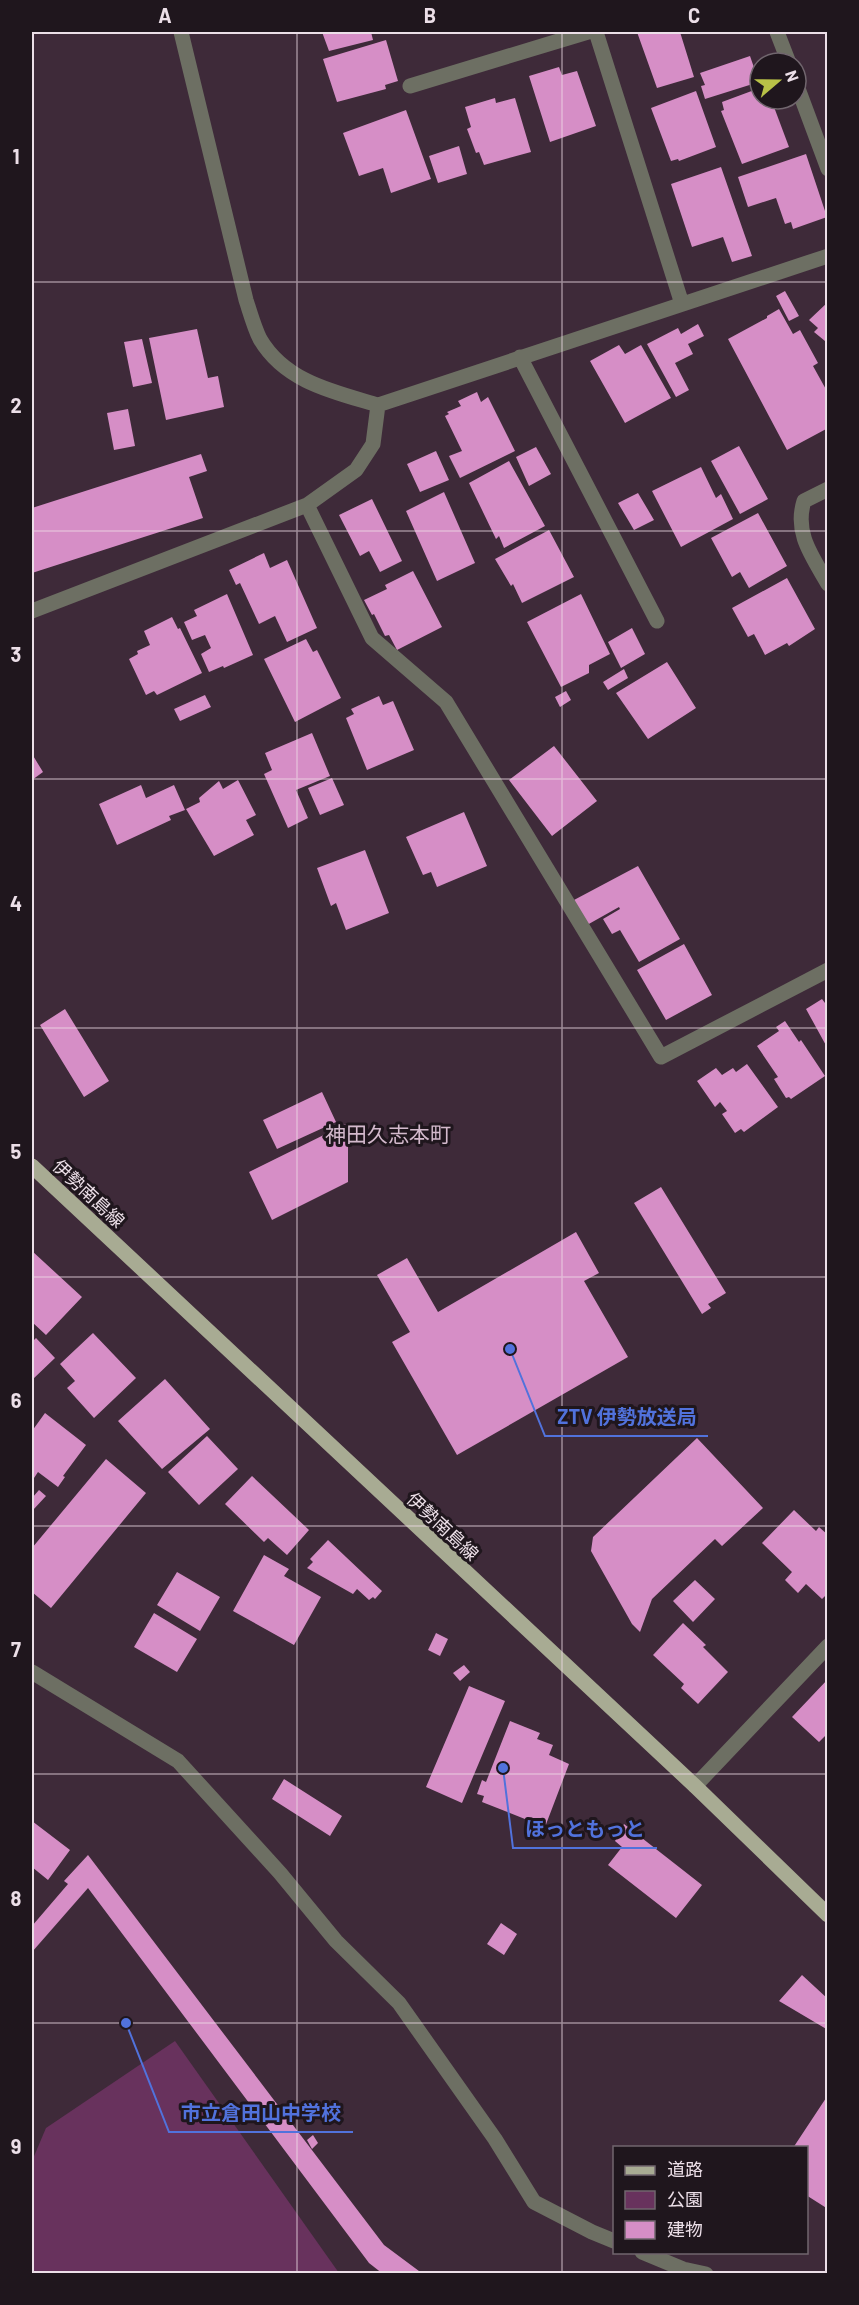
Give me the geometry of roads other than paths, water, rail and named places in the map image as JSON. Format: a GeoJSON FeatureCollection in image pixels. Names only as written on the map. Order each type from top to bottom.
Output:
{"type":"FeatureCollection","features":[{"type":"Feature","properties":{"kind":"main road","name":"伊勢南島線"},"geometry":{"type":"LineString","coordinates":[[32,1166],[695,1786],[828,1915]]}},
{"type":"Feature","properties":{"kind":"street"},"geometry":{"type":"LineString","coordinates":[[181,32],[246,300],[260,338],[275,360],[297,377],[331,391],[378,405],[828,256]]}},
{"type":"Feature","properties":{"kind":"street"},"geometry":{"type":"LineString","coordinates":[[410,86],[588,32]]}},
{"type":"Feature","properties":{"kind":"street"},"geometry":{"type":"LineString","coordinates":[[596,32],[682,304]]}},
{"type":"Feature","properties":{"kind":"street"},"geometry":{"type":"LineString","coordinates":[[777,32],[784,51]]}},
{"type":"Feature","properties":{"kind":"street"},"geometry":{"type":"LineString","coordinates":[[806,111],[828,169]]}},
{"type":"Feature","properties":{"kind":"street"},"geometry":{"type":"LineString","coordinates":[[520,357],[657,621]]}},
{"type":"Feature","properties":{"kind":"street"},"geometry":{"type":"LineString","coordinates":[[32,611],[307,505],[356,470],[373,444],[378,405]]}},
{"type":"Feature","properties":{"kind":"street"},"geometry":{"type":"LineString","coordinates":[[828,489],[804,501],[799,516],[806,546],[828,584]]}},
{"type":"Feature","properties":{"kind":"street"},"geometry":{"type":"LineString","coordinates":[[307,505],[372,638],[446,702],[661,1057],[828,970]]}},
{"type":"Feature","properties":{"kind":"street"},"geometry":{"type":"LineString","coordinates":[[695,1786],[828,1646]]}},
{"type":"Feature","properties":{"kind":"street"},"geometry":{"type":"LineString","coordinates":[[32,1672],[178,1761],[280,1873],[336,1941],[399,2003],[495,2139],[534,2202],[613,2240]]}},
{"type":"Feature","properties":{"kind":"street"},"geometry":{"type":"LineString","coordinates":[[645,2254],[683,2269],[705,2274]]}},
{"type":"Feature","properties":{"kind":"place","name":"ZTV 伊勢放送局"},"geometry":{"type":"Point","coordinates":[510,1349]}},
{"type":"Feature","properties":{"kind":"place","name":"ほっともっと"},"geometry":{"type":"Point","coordinates":[503,1768]}},
{"type":"Feature","properties":{"kind":"place","name":"市立倉田山中学校"},"geometry":{"type":"Point","coordinates":[126,2023]}},
{"type":"Feature","properties":{"kind":"district","name":"神田久志本町"},"geometry":{"type":"Point","coordinates":[388,1133]}}]}
